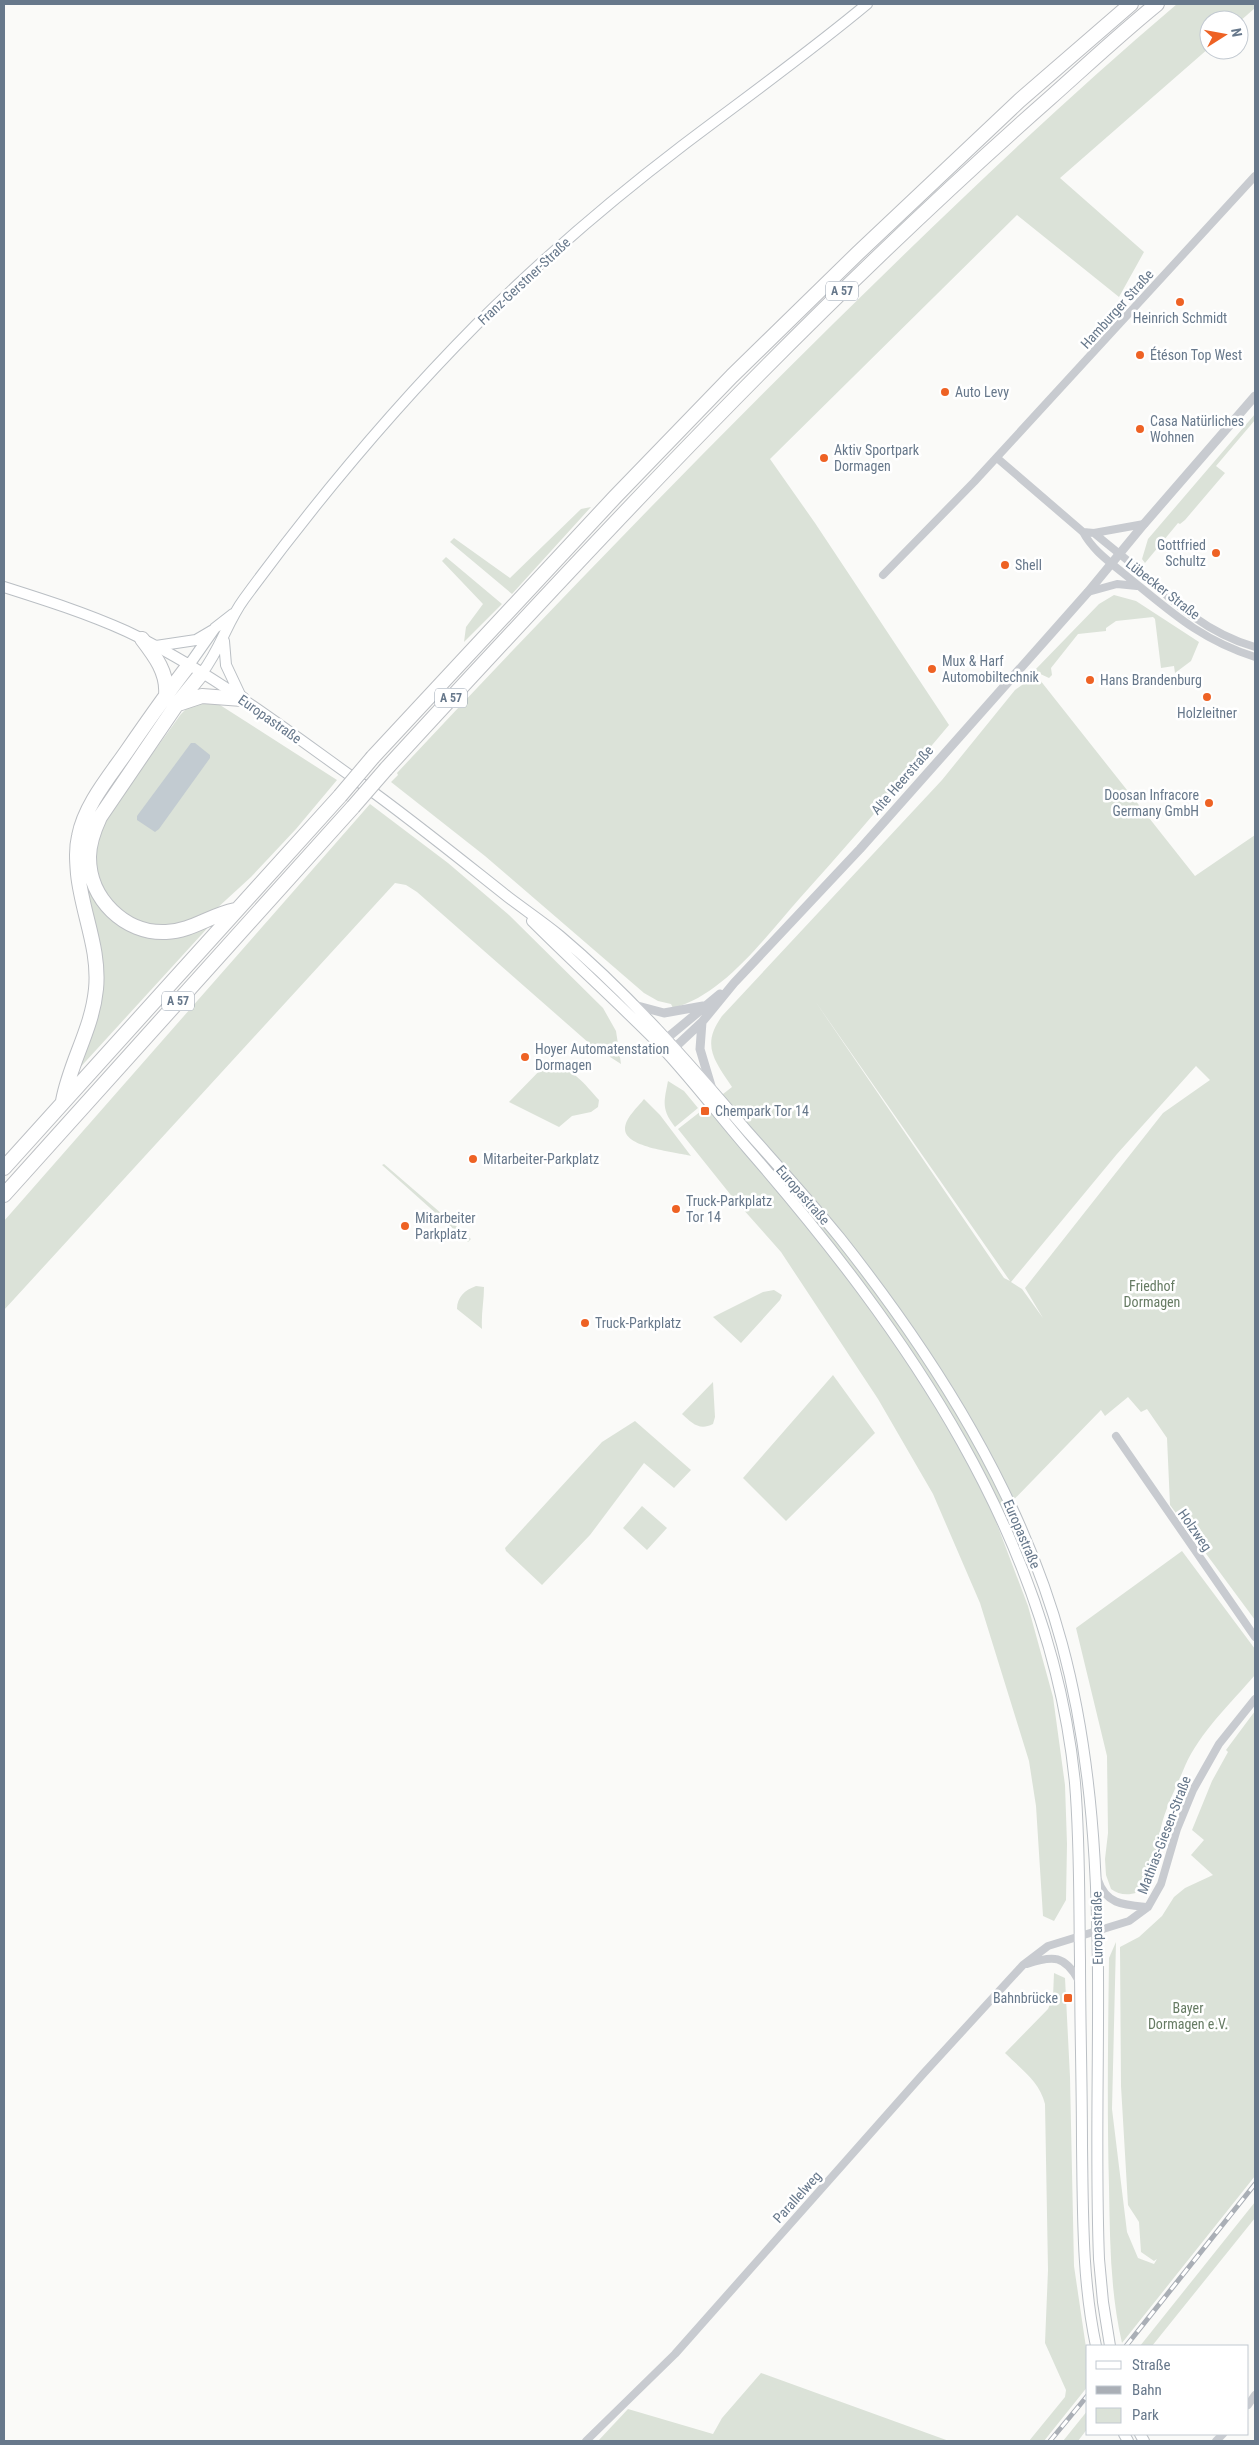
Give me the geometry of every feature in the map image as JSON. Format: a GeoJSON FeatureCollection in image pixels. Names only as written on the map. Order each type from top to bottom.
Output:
{"type":"FeatureCollection","features":[{"type":"Feature","properties":{"kind":"highway","name":"A 57"},"geometry":{"type":"LineString","coordinates":[[4,1168],[373,757],[528,590],[732,376],[858,253],[1019,101],[1131,4]]}},
{"type":"Feature","properties":{"kind":"highway","name":"A 57"},"geometry":{"type":"LineString","coordinates":[[4,1195],[386,769],[517,626],[743,390],[952,185],[1157,4]]}},
{"type":"Feature","properties":{"kind":"highway"},"geometry":{"type":"LineString","coordinates":[[148,642],[163,672],[172,699]]}},
{"type":"Feature","properties":{"kind":"highway"},"geometry":{"type":"LineString","coordinates":[[189,665],[172,699],[100,817],[92,836],[89,857],[91,876],[96,890],[117,916],[132,926],[149,931],[166,932],[183,929],[218,913],[235,910]]}},
{"type":"Feature","properties":{"kind":"highway"},"geometry":{"type":"LineString","coordinates":[[63,1102],[67,1079],[87,1033],[93,1011],[96,988],[97,965],[93,939],[78,877],[77,856],[79,836],[88,810],[172,699],[202,673]]}},
{"type":"Feature","properties":{"kind":"highway"},"geometry":{"type":"LineString","coordinates":[[172,699],[202,696],[242,699]]}},
{"type":"Feature","properties":{"kind":"main road","name":"Franz-Gerstner-Straße"},"geometry":{"type":"LineString","coordinates":[[189,665],[216,628],[233,614],[347,467],[476,325],[569,239],[680,147],[823,40],[867,4]]}},
{"type":"Feature","properties":{"kind":"main road","name":"Europastraße"},"geometry":{"type":"LineString","coordinates":[[4,587],[82,612],[148,642],[202,673],[242,699],[427,832],[558,934],[634,1005],[831,1247],[873,1304],[953,1425],[1002,1516],[1036,1603],[1049,1646],[1066,1721],[1075,1785],[1080,1935],[1083,2217],[1088,2303],[1096,2345]]}},
{"type":"Feature","properties":{"kind":"main road","name":"Franz-Gerstner-Straße"},"geometry":{"type":"LineString","coordinates":[[202,673],[224,639],[233,614]]}},
{"type":"Feature","properties":{"kind":"main road"},"geometry":{"type":"LineString","coordinates":[[148,642],[196,640],[216,628]]}},
{"type":"Feature","properties":{"kind":"main road"},"geometry":{"type":"LineString","coordinates":[[224,639],[223,649],[226,665],[242,699]]}},
{"type":"Feature","properties":{"kind":"main road","name":"Europastraße"},"geometry":{"type":"LineString","coordinates":[[510,898],[663,1042]]}},
{"type":"Feature","properties":{"kind":"main road","name":"Europastraße"},"geometry":{"type":"LineString","coordinates":[[671,1051],[712,1089],[824,1218],[883,1296],[964,1418],[996,1476],[1032,1554],[1062,1643],[1077,1709],[1087,1771],[1096,1871],[1098,2214],[1103,2302],[1110,2345]]}},
{"type":"Feature","properties":{"kind":"street","name":"Hamburger Straße"},"geometry":{"type":"LineString","coordinates":[[883,575],[928,532],[997,458],[1255,176]]}},
{"type":"Feature","properties":{"kind":"street","name":"Alte Heerstraße"},"geometry":{"type":"LineString","coordinates":[[671,1051],[702,1022],[734,983],[786,930],[1088,592],[1255,396]]}},
{"type":"Feature","properties":{"kind":"street"},"geometry":{"type":"LineString","coordinates":[[997,458],[1083,532],[1089,543],[1111,564]]}},
{"type":"Feature","properties":{"kind":"street"},"geometry":{"type":"LineString","coordinates":[[1083,532],[1094,533],[1144,524]]}},
{"type":"Feature","properties":{"kind":"street"},"geometry":{"type":"LineString","coordinates":[[1094,533],[1119,554]]}},
{"type":"Feature","properties":{"kind":"street","name":"Lübecker Straße"},"geometry":{"type":"LineString","coordinates":[[1119,554],[1174,603],[1203,625],[1228,637],[1255,646]]}},
{"type":"Feature","properties":{"kind":"street","name":"Lübecker Straße"},"geometry":{"type":"LineString","coordinates":[[1111,564],[1197,632],[1225,646],[1255,657]]}},
{"type":"Feature","properties":{"kind":"street"},"geometry":{"type":"LineString","coordinates":[[1088,592],[1117,584],[1137,586]]}},
{"type":"Feature","properties":{"kind":"street","name":"Alte Heerstraße"},"geometry":{"type":"LineString","coordinates":[[663,1042],[734,983]]}},
{"type":"Feature","properties":{"kind":"street"},"geometry":{"type":"LineString","coordinates":[[634,1005],[656,1012],[673,1013],[706,1005]]}},
{"type":"Feature","properties":{"kind":"street"},"geometry":{"type":"LineString","coordinates":[[702,1022],[700,1050],[712,1089]]}},
{"type":"Feature","properties":{"kind":"street","name":"Holzweg"},"geometry":{"type":"LineString","coordinates":[[1116,1436],[1255,1637]]}},
{"type":"Feature","properties":{"kind":"street","name":"Mathias-Giesen-Straße"},"geometry":{"type":"LineString","coordinates":[[1097,1930],[1129,1921],[1148,1907],[1161,1884],[1183,1813],[1196,1783],[1219,1744],[1255,1700]]}},
{"type":"Feature","properties":{"kind":"street","name":"Mathias-Giesen-Straße"},"geometry":{"type":"LineString","coordinates":[[1096,1871],[1101,1888],[1112,1901],[1121,1905],[1148,1907]]}},
{"type":"Feature","properties":{"kind":"street","name":"Parallelweg"},"geometry":{"type":"LineString","coordinates":[[586,2441],[675,2354],[916,2082],[1023,1966],[1048,1946],[1097,1930]]}},
{"type":"Feature","properties":{"kind":"street"},"geometry":{"type":"LineString","coordinates":[[1023,1966],[1043,1959],[1063,1961],[1072,1967],[1080,1983]]}},
{"type":"Feature","properties":{"kind":"green space"},"geometry":{"type":"Polygon","coordinates":[[[1177,4],[1255,4],[1255,8],[1249,13],[1249,10],[1199,10],[1199,57],[1060,178],[1144,252],[1119,297],[1017,215],[770,459],[815,523],[949,725],[857,834],[758,946],[727,978],[710,991],[692,1001],[673,1008],[671,1004],[658,1001],[644,993],[485,856],[391,782],[398,775],[397,773],[559,602],[834,323],[1003,160],[1177,4]]]}},
{"type":"Feature","properties":{"kind":"green space"},"geometry":{"type":"Polygon","coordinates":[[[1255,414],[1255,420],[1216,466],[1225,473],[1185,520],[1180,524],[1178,523],[1145,563],[1142,559],[1148,539],[1255,414]]]}},
{"type":"Feature","properties":{"kind":"green space"},"geometry":{"type":"Polygon","coordinates":[[[591,507],[512,594],[450,542],[454,538],[510,578],[581,509],[591,507]]]}},
{"type":"Feature","properties":{"kind":"green space"},"geometry":{"type":"Polygon","coordinates":[[[446,557],[502,604],[464,642],[466,627],[483,604],[442,561],[446,557]]]}},
{"type":"Feature","properties":{"kind":"green space"},"geometry":{"type":"Polygon","coordinates":[[[1114,595],[1136,601],[1199,642],[1191,661],[1175,673],[1174,666],[1161,668],[1155,619],[1153,617],[1116,621],[1106,628],[1106,631],[1078,634],[1051,668],[1052,675],[1049,678],[1034,671],[1099,604],[1114,595]]]}},
{"type":"Feature","properties":{"kind":"green space","name":"Friedhof Dormagen"},"geometry":{"type":"Polygon","coordinates":[[[1036,675],[1195,876],[1255,835],[1255,1620],[1170,1505],[1167,1438],[1147,1409],[1141,1412],[1128,1397],[1105,1416],[1101,1410],[995,1519],[1028,1606],[1053,1697],[1065,1785],[1067,1844],[1066,1900],[1054,1921],[1043,1916],[1036,1806],[1029,1761],[980,1603],[933,1494],[878,1399],[781,1252],[734,1199],[678,1129],[732,1087],[712,1052],[712,1036],[722,1016],[942,780],[1015,690],[1036,675]],[[815,1001],[1004,1278],[1010,1281],[815,1001]],[[1196,1066],[1117,1154],[1011,1282],[1022,1289],[1043,1318],[1025,1288],[1163,1113],[1210,1080],[1196,1066]]]}},
{"type":"Feature","properties":{"kind":"green space"},"geometry":{"type":"Polygon","coordinates":[[[198,702],[220,705],[337,780],[296,829],[251,877],[215,910],[196,921],[166,928],[135,921],[108,901],[95,874],[96,839],[106,818],[181,714],[188,707],[198,702]]]}},
{"type":"Feature","properties":{"kind":"green space"},"geometry":{"type":"Polygon","coordinates":[[[370,804],[448,863],[509,915],[603,1008],[616,1031],[621,1064],[590,1044],[417,892],[406,885],[395,883],[4,1310],[4,1221],[370,804]]]}},
{"type":"Feature","properties":{"kind":"green space"},"geometry":{"type":"Polygon","coordinates":[[[83,871],[130,929],[213,922],[76,1072],[96,1020],[102,979],[99,941],[83,871]]]}},
{"type":"Feature","properties":{"kind":"green space"},"geometry":{"type":"Polygon","coordinates":[[[549,1061],[556,1063],[577,1076],[599,1100],[598,1107],[591,1112],[572,1116],[559,1127],[509,1102],[549,1061]]]}},
{"type":"Feature","properties":{"kind":"green space"},"geometry":{"type":"Polygon","coordinates":[[[668,1081],[684,1091],[698,1108],[675,1127],[667,1115],[665,1105],[668,1081]]]}},
{"type":"Feature","properties":{"kind":"green space"},"geometry":{"type":"Polygon","coordinates":[[[644,1099],[660,1115],[691,1156],[642,1145],[633,1141],[627,1135],[625,1129],[627,1121],[644,1099]]]}},
{"type":"Feature","properties":{"kind":"green space"},"geometry":{"type":"Polygon","coordinates":[[[384,1164],[471,1239],[468,1242],[382,1165],[384,1164]]]}},
{"type":"Feature","properties":{"kind":"green space"},"geometry":{"type":"Polygon","coordinates":[[[476,1286],[484,1287],[482,1329],[457,1309],[458,1301],[462,1294],[476,1286]]]}},
{"type":"Feature","properties":{"kind":"green space"},"geometry":{"type":"Polygon","coordinates":[[[774,1290],[782,1295],[780,1300],[741,1343],[713,1317],[763,1292],[774,1290]]]}},
{"type":"Feature","properties":{"kind":"green space"},"geometry":{"type":"Polygon","coordinates":[[[833,1375],[875,1433],[786,1521],[743,1478],[833,1375]]]}},
{"type":"Feature","properties":{"kind":"green space"},"geometry":{"type":"Polygon","coordinates":[[[713,1382],[715,1417],[713,1424],[704,1427],[696,1425],[682,1414],[713,1382]]]}},
{"type":"Feature","properties":{"kind":"green space"},"geometry":{"type":"Polygon","coordinates":[[[635,1421],[691,1470],[674,1488],[644,1463],[590,1535],[542,1585],[505,1548],[602,1442],[635,1421]]]}},
{"type":"Feature","properties":{"kind":"green space"},"geometry":{"type":"Polygon","coordinates":[[[642,1506],[667,1528],[647,1550],[623,1528],[642,1506]]]}},
{"type":"Feature","properties":{"kind":"green space"},"geometry":{"type":"Polygon","coordinates":[[[1182,1551],[1255,1649],[1255,1675],[1217,1718],[1191,1753],[1163,1819],[1155,1865],[1150,1880],[1138,1892],[1124,1894],[1111,1889],[1106,1875],[1105,1859],[1108,1833],[1107,1756],[1076,1628],[1182,1551]]]}},
{"type":"Feature","properties":{"kind":"green space","name":"Bayer Dormagen e.V."},"geometry":{"type":"Polygon","coordinates":[[[1255,1711],[1255,2176],[1122,2343],[1115,2304],[1110,2246],[1108,2158],[1109,1958],[1116,1942],[1112,2109],[1127,2232],[1138,2258],[1154,2264],[1157,2259],[1154,2261],[1141,2252],[1139,2222],[1128,2205],[1121,2086],[1120,1947],[1139,1937],[1162,1916],[1174,1897],[1185,1888],[1213,1875],[1191,1855],[1204,1840],[1192,1830],[1212,1781],[1228,1752],[1226,1750],[1255,1711]]]}},
{"type":"Feature","properties":{"kind":"green space"},"geometry":{"type":"Polygon","coordinates":[[[1054,1973],[1065,1978],[1070,2077],[1074,2266],[1086,2347],[1086,2388],[1044,2441],[1029,2441],[1065,2397],[1066,2390],[1045,2343],[1048,2270],[1045,2104],[1043,2096],[1034,2082],[1005,2053],[1048,2009],[1053,1997],[1054,1973]]]}},
{"type":"Feature","properties":{"kind":"green space"},"geometry":{"type":"Polygon","coordinates":[[[1255,2202],[1255,2218],[1153,2345],[1141,2345],[1255,2202]]]}},
{"type":"Feature","properties":{"kind":"green space"},"geometry":{"type":"Polygon","coordinates":[[[761,2373],[949,2441],[598,2441],[628,2409],[713,2434],[722,2418],[761,2373]]]}},
{"type":"Feature","properties":{"kind":"green space"},"geometry":{"type":"Polygon","coordinates":[[[1086,2412],[1086,2431],[1078,2441],[1063,2441],[1086,2412]]]}},
{"type":"Feature","properties":{"kind":"shaded area"},"geometry":{"type":"Polygon","coordinates":[[[191,743],[195,743],[210,755],[210,758],[155,832],[137,820],[137,816],[191,743]]]}},
{"type":"Feature","properties":{"kind":"railway"},"geometry":{"type":"LineString","coordinates":[[1127,2345],[1255,2184]]}},
{"type":"Feature","properties":{"kind":"railway"},"geometry":{"type":"LineString","coordinates":[[1050,2441],[1086,2397]]}},
{"type":"Feature","properties":{"kind":"place","name":"Heinrich Schmidt"},"geometry":{"type":"Point","coordinates":[1180,302]}},
{"type":"Feature","properties":{"kind":"place","name":"Étéson Top West"},"geometry":{"type":"Point","coordinates":[1140,355]}},
{"type":"Feature","properties":{"kind":"place","name":"Auto Levy"},"geometry":{"type":"Point","coordinates":[945,392]}},
{"type":"Feature","properties":{"kind":"place","name":"Casa Natürliches Wohnen"},"geometry":{"type":"Point","coordinates":[1140,429]}},
{"type":"Feature","properties":{"kind":"place","name":"Aktiv Sportpark Dormagen"},"geometry":{"type":"Point","coordinates":[824,458]}},
{"type":"Feature","properties":{"kind":"place","name":"Gottfried Schultz"},"geometry":{"type":"Point","coordinates":[1216,553]}},
{"type":"Feature","properties":{"kind":"place","name":"Shell"},"geometry":{"type":"Point","coordinates":[1005,565]}},
{"type":"Feature","properties":{"kind":"place","name":"Mux & Harf Automobiltechnik"},"geometry":{"type":"Point","coordinates":[932,669]}},
{"type":"Feature","properties":{"kind":"place","name":"Hans Brandenburg"},"geometry":{"type":"Point","coordinates":[1090,680]}},
{"type":"Feature","properties":{"kind":"place","name":"Holzleitner"},"geometry":{"type":"Point","coordinates":[1207,697]}},
{"type":"Feature","properties":{"kind":"place","name":"Doosan Infracore Germany GmbH"},"geometry":{"type":"Point","coordinates":[1209,803]}},
{"type":"Feature","properties":{"kind":"place","name":"Hoyer Automatenstation Dormagen"},"geometry":{"type":"Point","coordinates":[525,1057]}},
{"type":"Feature","properties":{"kind":"place","name":"Chempark Tor 14"},"geometry":{"type":"Point","coordinates":[705,1111]}},
{"type":"Feature","properties":{"kind":"place","name":"Mitarbeiter-Parkplatz"},"geometry":{"type":"Point","coordinates":[473,1159]}},
{"type":"Feature","properties":{"kind":"place","name":"Truck-Parkplatz Tor 14"},"geometry":{"type":"Point","coordinates":[676,1209]}},
{"type":"Feature","properties":{"kind":"place","name":"Mitarbeiter Parkplatz"},"geometry":{"type":"Point","coordinates":[405,1226]}},
{"type":"Feature","properties":{"kind":"place","name":"Truck-Parkplatz"},"geometry":{"type":"Point","coordinates":[585,1323]}},
{"type":"Feature","properties":{"kind":"place","name":"Bahnbrücke"},"geometry":{"type":"Point","coordinates":[1068,1998]}}]}
